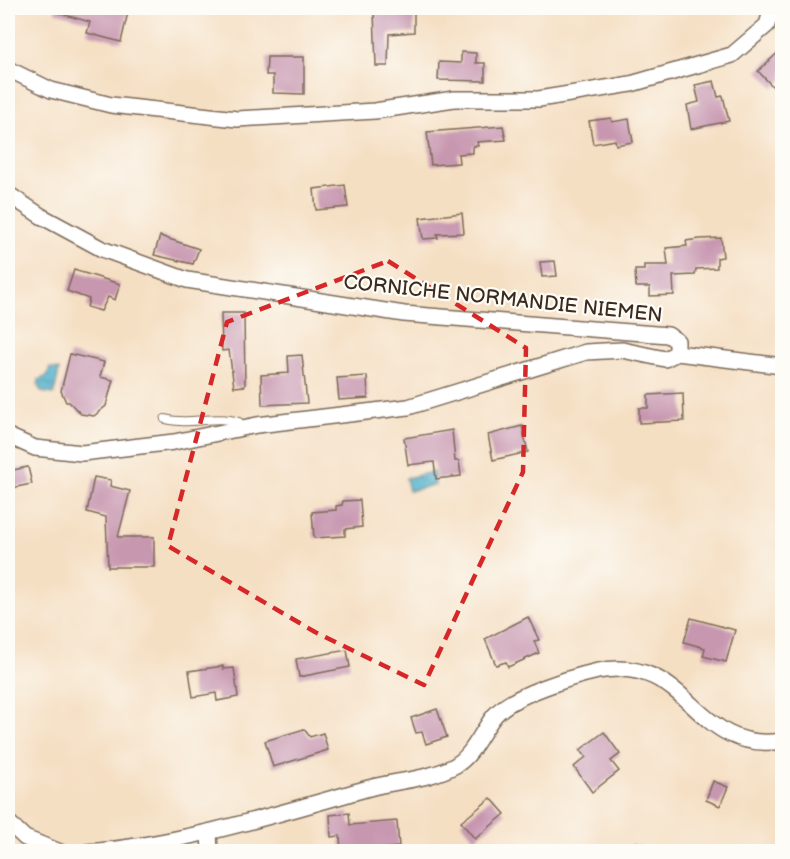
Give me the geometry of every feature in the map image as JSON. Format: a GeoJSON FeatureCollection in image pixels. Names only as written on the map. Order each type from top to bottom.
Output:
{"type":"FeatureCollection","features":[{"type":"Feature","properties":{"kind":"street"},"geometry":{"type":"LineString","coordinates":[[8,69],[51,90],[111,105],[237,118],[375,111],[454,99],[539,99],[631,84],[732,56],[767,25],[772,8]]}},
{"type":"Feature","properties":{"kind":"street","name":"CORNICHE NORMANDIE NIEMEN"},"geometry":{"type":"LineString","coordinates":[[8,194],[41,216],[102,249],[187,279],[404,314],[668,335],[677,341],[677,353],[665,359],[622,350],[586,352],[408,407],[242,428],[174,442],[82,453],[35,448],[8,436]]}},
{"type":"Feature","properties":{"kind":"street"},"geometry":{"type":"LineString","coordinates":[[677,353],[783,366]]}},
{"type":"Feature","properties":{"kind":"street"},"geometry":{"type":"LineString","coordinates":[[87,852],[170,842],[383,784],[427,777],[458,764],[474,747],[495,714],[506,706],[562,680],[600,671],[624,668],[666,681],[720,731],[739,740],[765,744],[783,741]]}},
{"type":"Feature","properties":{"kind":"street"},"geometry":{"type":"LineString","coordinates":[[8,822],[26,838],[60,852]]}},
{"type":"Feature","properties":{"kind":"street"},"geometry":{"type":"LineString","coordinates":[[209,832],[210,852]]}},
{"type":"Feature","properties":{"kind":"lane"},"geometry":{"type":"LineString","coordinates":[[165,419],[178,423],[217,418],[230,419],[239,422],[242,428]]}},
{"type":"Feature","properties":{"kind":"path"},"geometry":{"type":"LineString","coordinates":[[608,852],[640,842],[657,852]]}},
{"type":"Feature","properties":{"kind":"highlighted area"},"geometry":{"type":"Polygon","coordinates":[[[388,261],[526,348],[523,472],[424,685],[315,632],[168,546],[227,322],[388,261]]]}},
{"type":"Feature","properties":{"kind":"water"},"geometry":{"type":"Polygon","coordinates":[[[50,368],[59,370],[54,394],[42,392],[38,386],[39,380],[47,376],[50,368]]]}},
{"type":"Feature","properties":{"kind":"water"},"geometry":{"type":"Polygon","coordinates":[[[433,472],[435,485],[409,491],[406,478],[433,472]]]}},
{"type":"Feature","properties":{"kind":"building"},"geometry":{"type":"Polygon","coordinates":[[[55,8],[129,8],[121,42],[87,33],[90,22],[55,12],[55,8]]]}},
{"type":"Feature","properties":{"kind":"building"},"geometry":{"type":"Polygon","coordinates":[[[392,8],[414,8],[414,32],[389,34],[388,66],[376,66],[374,11],[392,10],[392,8]]]}},
{"type":"Feature","properties":{"kind":"building"},"geometry":{"type":"Polygon","coordinates":[[[783,48],[783,79],[774,88],[758,71],[783,48]]]}},
{"type":"Feature","properties":{"kind":"building"},"geometry":{"type":"Polygon","coordinates":[[[461,52],[476,53],[476,63],[485,63],[485,81],[438,80],[439,62],[461,63],[461,52]]]}},
{"type":"Feature","properties":{"kind":"building"},"geometry":{"type":"Polygon","coordinates":[[[267,57],[304,57],[304,94],[273,93],[273,75],[266,75],[267,57]]]}},
{"type":"Feature","properties":{"kind":"building"},"geometry":{"type":"Polygon","coordinates":[[[714,81],[718,97],[723,96],[729,121],[691,129],[687,105],[699,102],[695,85],[714,81]]]}},
{"type":"Feature","properties":{"kind":"building"},"geometry":{"type":"Polygon","coordinates":[[[611,118],[612,122],[629,119],[633,142],[616,145],[615,140],[593,144],[589,121],[611,118]]]}},
{"type":"Feature","properties":{"kind":"building"},"geometry":{"type":"Polygon","coordinates":[[[503,126],[506,140],[477,142],[478,146],[473,146],[473,153],[458,154],[459,163],[431,165],[427,132],[503,126]]]}},
{"type":"Feature","properties":{"kind":"building"},"geometry":{"type":"Polygon","coordinates":[[[345,185],[348,207],[316,210],[314,189],[345,185]]]}},
{"type":"Feature","properties":{"kind":"building"},"geometry":{"type":"Polygon","coordinates":[[[462,213],[464,233],[437,234],[438,238],[423,239],[420,218],[462,213]]]}},
{"type":"Feature","properties":{"kind":"building"},"geometry":{"type":"Polygon","coordinates":[[[160,236],[199,249],[193,264],[154,255],[160,236]]]}},
{"type":"Feature","properties":{"kind":"building"},"geometry":{"type":"Polygon","coordinates":[[[721,238],[723,257],[717,258],[717,268],[696,269],[695,275],[673,276],[674,295],[650,296],[650,287],[636,287],[635,270],[644,270],[644,265],[668,265],[666,248],[687,246],[686,241],[721,238]]]}},
{"type":"Feature","properties":{"kind":"building"},"geometry":{"type":"Polygon","coordinates":[[[555,261],[557,276],[542,277],[540,262],[555,261]]]}},
{"type":"Feature","properties":{"kind":"building"},"geometry":{"type":"Polygon","coordinates":[[[74,270],[120,284],[115,300],[108,297],[101,311],[87,307],[89,299],[67,291],[74,270]]]}},
{"type":"Feature","properties":{"kind":"building"},"geometry":{"type":"Polygon","coordinates":[[[221,313],[244,313],[245,386],[234,387],[229,350],[222,351],[221,313]]]}},
{"type":"Feature","properties":{"kind":"building"},"geometry":{"type":"Polygon","coordinates":[[[70,354],[104,362],[100,377],[113,380],[106,406],[94,416],[81,414],[69,402],[66,402],[61,391],[70,354]]]}},
{"type":"Feature","properties":{"kind":"building"},"geometry":{"type":"Polygon","coordinates":[[[302,355],[307,403],[262,405],[261,375],[289,373],[288,356],[302,355]]]}},
{"type":"Feature","properties":{"kind":"building"},"geometry":{"type":"Polygon","coordinates":[[[367,376],[368,398],[339,400],[337,378],[367,376]]]}},
{"type":"Feature","properties":{"kind":"building"},"geometry":{"type":"Polygon","coordinates":[[[683,393],[684,421],[639,423],[639,408],[648,408],[648,395],[683,393]]]}},
{"type":"Feature","properties":{"kind":"building"},"geometry":{"type":"Polygon","coordinates":[[[522,426],[528,452],[493,460],[488,435],[522,426]]]}},
{"type":"Feature","properties":{"kind":"building"},"geometry":{"type":"Polygon","coordinates":[[[452,430],[455,461],[459,461],[461,476],[436,479],[434,462],[408,465],[404,438],[452,430]]]}},
{"type":"Feature","properties":{"kind":"building"},"geometry":{"type":"Polygon","coordinates":[[[28,467],[32,484],[11,488],[8,471],[28,467]]]}},
{"type":"Feature","properties":{"kind":"building"},"geometry":{"type":"Polygon","coordinates":[[[94,477],[111,480],[110,486],[130,491],[118,537],[154,537],[154,567],[108,567],[106,517],[87,512],[94,477]]]}},
{"type":"Feature","properties":{"kind":"building"},"geometry":{"type":"Polygon","coordinates":[[[360,500],[362,527],[345,529],[345,536],[314,538],[312,512],[336,510],[336,506],[342,505],[343,501],[360,500]]]}},
{"type":"Feature","properties":{"kind":"building"},"geometry":{"type":"Polygon","coordinates":[[[528,617],[539,640],[534,641],[539,653],[508,667],[506,662],[496,665],[485,639],[528,617]]]}},
{"type":"Feature","properties":{"kind":"building"},"geometry":{"type":"Polygon","coordinates":[[[691,618],[735,630],[726,662],[703,656],[705,648],[684,642],[691,618]]]}},
{"type":"Feature","properties":{"kind":"building"},"geometry":{"type":"Polygon","coordinates":[[[347,650],[350,667],[299,677],[296,659],[347,650]]]}},
{"type":"Feature","properties":{"kind":"building"},"geometry":{"type":"Polygon","coordinates":[[[223,666],[223,669],[234,668],[238,697],[217,701],[216,693],[193,697],[189,671],[223,666]]]}},
{"type":"Feature","properties":{"kind":"building"},"geometry":{"type":"Polygon","coordinates":[[[437,709],[447,737],[426,744],[422,732],[416,733],[411,718],[437,709]]]}},
{"type":"Feature","properties":{"kind":"building"},"geometry":{"type":"Polygon","coordinates":[[[304,729],[310,737],[323,733],[328,750],[273,767],[265,741],[304,729]]]}},
{"type":"Feature","properties":{"kind":"building"},"geometry":{"type":"Polygon","coordinates":[[[604,732],[620,754],[611,761],[619,771],[592,792],[574,767],[586,757],[580,750],[604,732]]]}},
{"type":"Feature","properties":{"kind":"building"},"geometry":{"type":"Polygon","coordinates":[[[713,781],[728,787],[720,806],[706,800],[713,781]]]}},
{"type":"Feature","properties":{"kind":"building"},"geometry":{"type":"Polygon","coordinates":[[[491,798],[505,814],[475,839],[461,822],[491,798]]]}},
{"type":"Feature","properties":{"kind":"building"},"geometry":{"type":"Polygon","coordinates":[[[349,813],[350,825],[397,821],[399,847],[380,849],[380,852],[341,852],[340,836],[331,837],[330,815],[349,813]]]}}]}
